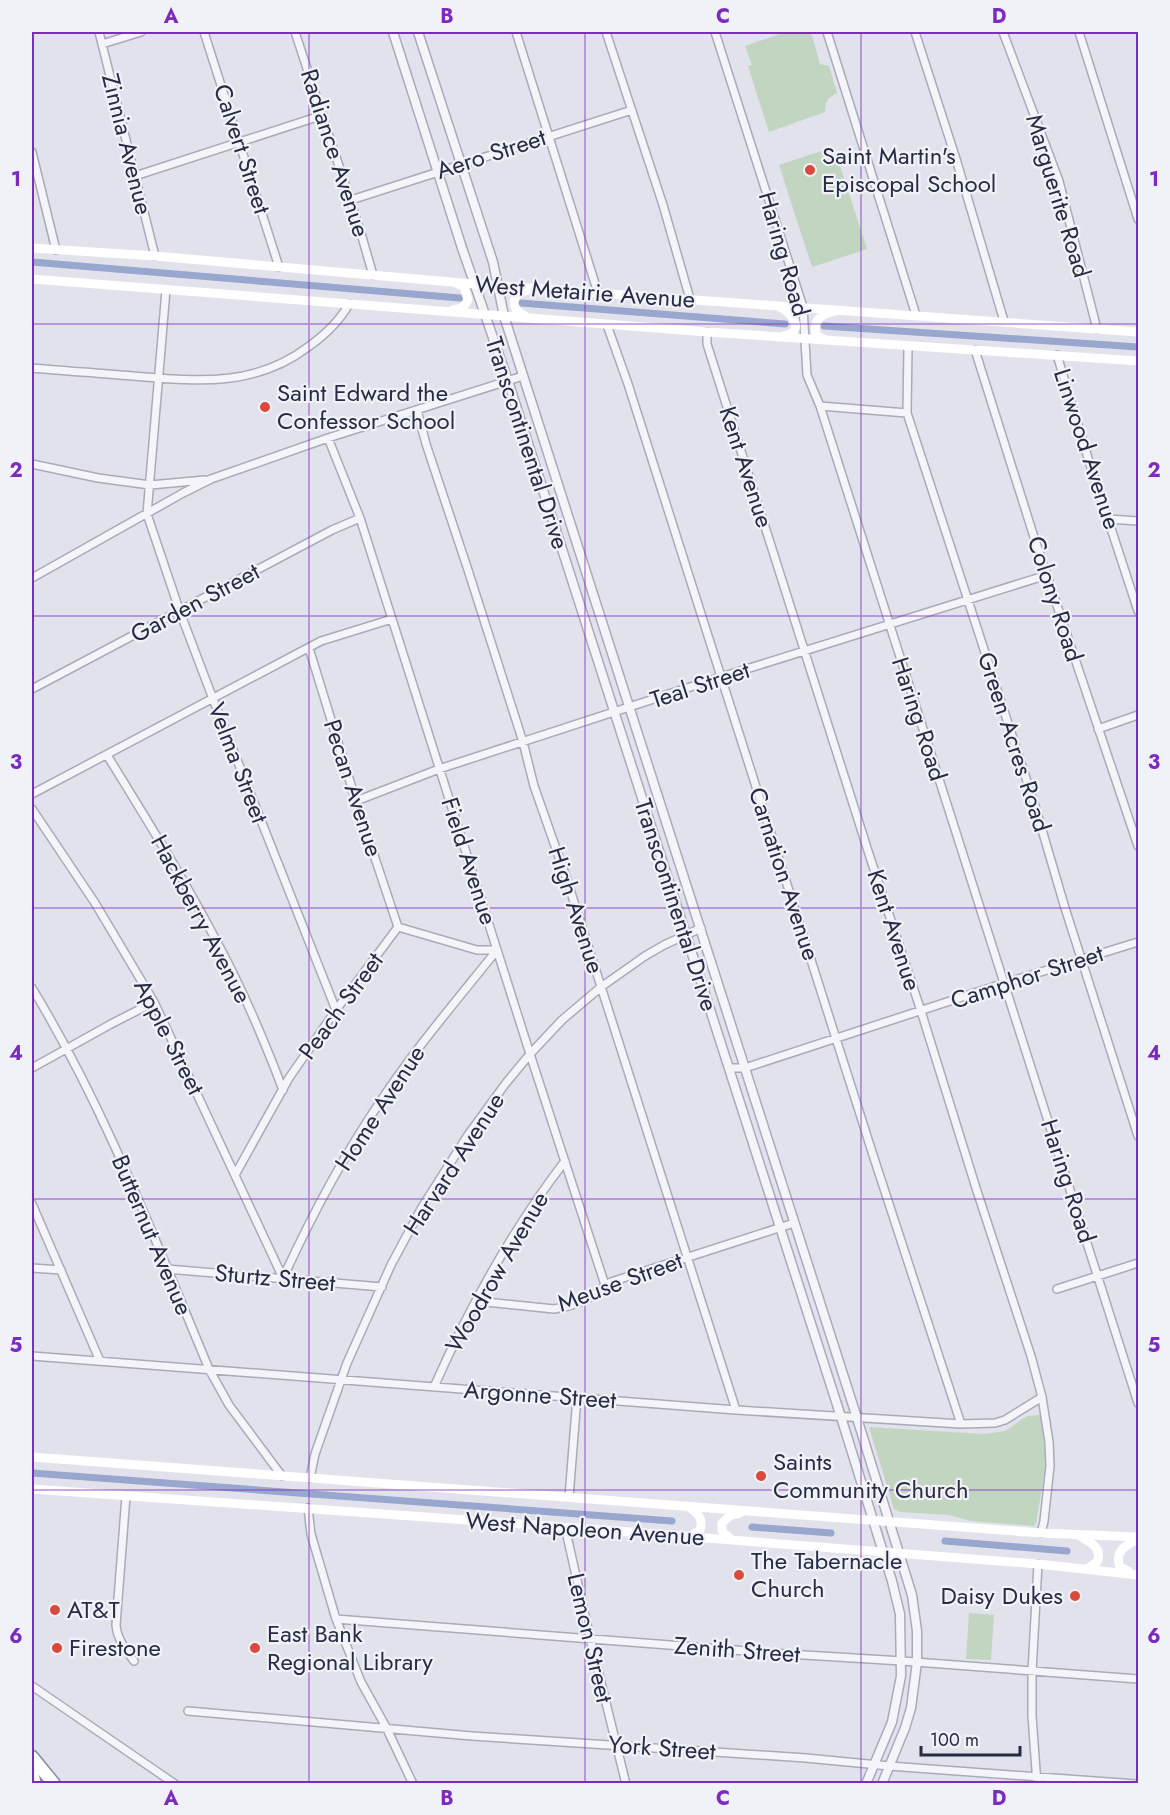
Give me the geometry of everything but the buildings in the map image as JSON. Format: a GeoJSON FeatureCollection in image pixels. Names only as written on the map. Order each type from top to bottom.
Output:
{"type":"FeatureCollection","features":[{"type":"Feature","properties":{"kind":"highway"},"geometry":{"type":"LineString","coordinates":[[32,1757],[54,1784]]}},
{"type":"Feature","properties":{"kind":"highway"},"geometry":{"type":"LineString","coordinates":[[32,1769],[36,1784]]}},
{"type":"Feature","properties":{"kind":"main road","name":"West Metairie Avenue"},"geometry":{"type":"LineString","coordinates":[[32,248],[155,256],[497,286],[1138,332]]}},
{"type":"Feature","properties":{"kind":"main road","name":"West Metairie Avenue"},"geometry":{"type":"LineString","coordinates":[[32,279],[707,332],[1138,361]]}},
{"type":"Feature","properties":{"kind":"main road"},"geometry":{"type":"LineString","coordinates":[[444,312],[460,309],[468,300],[464,287],[455,282]]}},
{"type":"Feature","properties":{"kind":"main road"},"geometry":{"type":"LineString","coordinates":[[532,319],[517,312],[514,305],[515,297],[520,292],[533,288]]}},
{"type":"Feature","properties":{"kind":"main road"},"geometry":{"type":"LineString","coordinates":[[774,305],[791,314],[795,321],[794,329],[789,335],[777,337]]}},
{"type":"Feature","properties":{"kind":"main road"},"geometry":{"type":"LineString","coordinates":[[826,340],[817,336],[814,329],[815,324],[819,318],[829,312],[844,310]]}},
{"type":"Feature","properties":{"kind":"main road","name":"West Napoleon Avenue"},"geometry":{"type":"LineString","coordinates":[[32,1457],[1041,1533],[1138,1538]]}},
{"type":"Feature","properties":{"kind":"main road","name":"West Napoleon Avenue"},"geometry":{"type":"LineString","coordinates":[[32,1489],[565,1527],[1038,1564],[1136,1574]]}},
{"type":"Feature","properties":{"kind":"main road"},"geometry":{"type":"LineString","coordinates":[[684,1537],[700,1530],[702,1524],[696,1512],[686,1506]]}},
{"type":"Feature","properties":{"kind":"main road"},"geometry":{"type":"LineString","coordinates":[[733,1541],[722,1532],[722,1523],[731,1515],[748,1511]]}},
{"type":"Feature","properties":{"kind":"main road"},"geometry":{"type":"LineString","coordinates":[[1078,1535],[1096,1546],[1099,1552],[1097,1562],[1087,1569]]}},
{"type":"Feature","properties":{"kind":"main road"},"geometry":{"type":"LineString","coordinates":[[1136,1574],[1120,1567],[1118,1559],[1123,1548],[1138,1538]]}},
{"type":"Feature","properties":{"kind":"street","name":"Zinnia Avenue"},"geometry":{"type":"LineString","coordinates":[[99,32],[155,256]]}},
{"type":"Feature","properties":{"kind":"street"},"geometry":{"type":"LineString","coordinates":[[102,44],[141,32]]}},
{"type":"Feature","properties":{"kind":"street","name":"Calvert Street"},"geometry":{"type":"LineString","coordinates":[[204,32],[279,267]]}},
{"type":"Feature","properties":{"kind":"street","name":"Radiance Avenue"},"geometry":{"type":"LineString","coordinates":[[295,32],[351,200],[373,275]]}},
{"type":"Feature","properties":{"kind":"street","name":"Transcontinental Drive"},"geometry":{"type":"LineString","coordinates":[[393,32],[474,284],[508,381],[841,1417],[900,1614],[901,1676],[892,1722],[866,1784]]}},
{"type":"Feature","properties":{"kind":"street","name":"Transcontinental Drive"},"geometry":{"type":"LineString","coordinates":[[418,32],[493,262],[504,316],[912,1595],[917,1631],[917,1662],[911,1708],[882,1784]]}},
{"type":"Feature","properties":{"kind":"street"},"geometry":{"type":"LineString","coordinates":[[516,32],[598,293]]}},
{"type":"Feature","properties":{"kind":"street"},"geometry":{"type":"LineString","coordinates":[[606,32],[663,205],[690,299]]}},
{"type":"Feature","properties":{"kind":"street","name":"Haring Road"},"geometry":{"type":"LineString","coordinates":[[715,32],[803,307],[807,375],[820,406],[1138,1403]]}},
{"type":"Feature","properties":{"kind":"street"},"geometry":{"type":"LineString","coordinates":[[827,32],[916,315]]}},
{"type":"Feature","properties":{"kind":"street"},"geometry":{"type":"LineString","coordinates":[[915,32],[956,159],[1004,321]]}},
{"type":"Feature","properties":{"kind":"street","name":"Marguerite Road"},"geometry":{"type":"LineString","coordinates":[[1003,32],[1059,181],[1097,329]]}},
{"type":"Feature","properties":{"kind":"street"},"geometry":{"type":"LineString","coordinates":[[1079,32],[1138,219]]}},
{"type":"Feature","properties":{"kind":"street","name":"Aero Street"},"geometry":{"type":"LineString","coordinates":[[351,200],[632,110]]}},
{"type":"Feature","properties":{"kind":"street"},"geometry":{"type":"LineString","coordinates":[[135,176],[323,115]]}},
{"type":"Feature","properties":{"kind":"street"},"geometry":{"type":"LineString","coordinates":[[32,152],[56,250]]}},
{"type":"Feature","properties":{"kind":"street"},"geometry":{"type":"LineString","coordinates":[[147,514],[166,290]]}},
{"type":"Feature","properties":{"kind":"street"},"geometry":{"type":"LineString","coordinates":[[32,368],[216,381],[239,378],[257,374],[284,363],[300,353],[324,336],[341,319],[349,304]]}},
{"type":"Feature","properties":{"kind":"street","name":"Carnation Avenue"},"geometry":{"type":"LineString","coordinates":[[607,324],[961,1424]]}},
{"type":"Feature","properties":{"kind":"street","name":"Kent Avenue"},"geometry":{"type":"LineString","coordinates":[[707,332],[707,344],[921,1011],[975,1188],[1031,1356],[1042,1397],[1049,1442],[1050,1466],[1041,1533]]}},
{"type":"Feature","properties":{"kind":"street","name":"Green Acres Road"},"geometry":{"type":"LineString","coordinates":[[908,346],[907,412],[1004,707],[1138,1136]]}},
{"type":"Feature","properties":{"kind":"street","name":"Colony Road"},"geometry":{"type":"LineString","coordinates":[[975,350],[1047,575],[1138,846]]}},
{"type":"Feature","properties":{"kind":"street","name":"Linwood Avenue"},"geometry":{"type":"LineString","coordinates":[[1057,355],[1138,611]]}},
{"type":"Feature","properties":{"kind":"street"},"geometry":{"type":"LineString","coordinates":[[32,578],[211,479],[328,438],[523,376]]}},
{"type":"Feature","properties":{"kind":"street"},"geometry":{"type":"LineString","coordinates":[[820,406],[907,412]]}},
{"type":"Feature","properties":{"kind":"street","name":"High Avenue"},"geometry":{"type":"LineString","coordinates":[[417,410],[523,742],[534,786],[567,880],[736,1410]]}},
{"type":"Feature","properties":{"kind":"street","name":"Field Avenue"},"geometry":{"type":"LineString","coordinates":[[328,438],[360,518],[605,1285]]}},
{"type":"Feature","properties":{"kind":"street"},"geometry":{"type":"LineString","coordinates":[[32,464],[98,478],[150,485],[211,479]]}},
{"type":"Feature","properties":{"kind":"street","name":"Velma Street"},"geometry":{"type":"LineString","coordinates":[[147,514],[180,612],[213,699],[336,1010]]}},
{"type":"Feature","properties":{"kind":"street","name":"Garden Street"},"geometry":{"type":"LineString","coordinates":[[32,689],[332,530],[360,518]]}},
{"type":"Feature","properties":{"kind":"street"},"geometry":{"type":"LineString","coordinates":[[1109,519],[1138,521]]}},
{"type":"Feature","properties":{"kind":"street","name":"Teal Street"},"geometry":{"type":"LineString","coordinates":[[356,801],[439,769],[721,677],[1047,575]]}},
{"type":"Feature","properties":{"kind":"street"},"geometry":{"type":"LineString","coordinates":[[32,794],[321,641],[393,619]]}},
{"type":"Feature","properties":{"kind":"street","name":"Pecan Avenue"},"geometry":{"type":"LineString","coordinates":[[309,648],[398,927]]}},
{"type":"Feature","properties":{"kind":"street"},"geometry":{"type":"LineString","coordinates":[[1098,729],[1138,715]]}},
{"type":"Feature","properties":{"kind":"street","name":"Hackberry Avenue"},"geometry":{"type":"LineString","coordinates":[[107,755],[219,944],[250,1010],[283,1090]]}},
{"type":"Feature","properties":{"kind":"street","name":"Apple Street"},"geometry":{"type":"LineString","coordinates":[[32,808],[95,903],[154,1002],[283,1278]]}},
{"type":"Feature","properties":{"kind":"street","name":"Peach Street"},"geometry":{"type":"LineString","coordinates":[[236,1175],[289,1078],[398,927],[477,950],[497,950]]}},
{"type":"Feature","properties":{"kind":"street","name":"Harvard Avenue"},"geometry":{"type":"LineString","coordinates":[[310,1478],[315,1454],[341,1380],[391,1265],[421,1209],[468,1135],[506,1083],[562,1020],[601,987],[645,956],[701,928]]}},
{"type":"Feature","properties":{"kind":"street","name":"Camphor Street"},"geometry":{"type":"LineString","coordinates":[[729,1068],[745,1068],[1138,942]]}},
{"type":"Feature","properties":{"kind":"street","name":"Home Avenue"},"geometry":{"type":"LineString","coordinates":[[283,1278],[308,1224],[349,1150],[380,1101],[430,1033],[497,950]]}},
{"type":"Feature","properties":{"kind":"street"},"geometry":{"type":"LineString","coordinates":[[698,971],[713,967]]}},
{"type":"Feature","properties":{"kind":"street","name":"Butternut Avenue"},"geometry":{"type":"LineString","coordinates":[[32,988],[67,1049],[113,1142],[209,1369],[229,1405],[282,1476]]}},
{"type":"Feature","properties":{"kind":"street"},"geometry":{"type":"LineString","coordinates":[[32,1068],[111,1023],[154,1002]]}},
{"type":"Feature","properties":{"kind":"street","name":"Woodrow Avenue"},"geometry":{"type":"LineString","coordinates":[[434,1387],[504,1253],[542,1191],[565,1161]]}},
{"type":"Feature","properties":{"kind":"street"},"geometry":{"type":"LineString","coordinates":[[32,1204],[100,1361]]}},
{"type":"Feature","properties":{"kind":"street","name":"Meuse Street"},"geometry":{"type":"LineString","coordinates":[[477,1301],[554,1309],[582,1301],[605,1285],[794,1223]]}},
{"type":"Feature","properties":{"kind":"street"},"geometry":{"type":"LineString","coordinates":[[1057,1289],[1138,1263]]}},
{"type":"Feature","properties":{"kind":"street"},"geometry":{"type":"LineString","coordinates":[[32,1268],[61,1270]]}},
{"type":"Feature","properties":{"kind":"street","name":"Sturtz Street"},"geometry":{"type":"LineString","coordinates":[[167,1269],[382,1287]]}},
{"type":"Feature","properties":{"kind":"street","name":"Argonne Street"},"geometry":{"type":"LineString","coordinates":[[32,1356],[736,1410],[961,1424],[995,1423],[1005,1420],[1042,1397]]}},
{"type":"Feature","properties":{"kind":"street"},"geometry":{"type":"LineString","coordinates":[[569,1497],[577,1397]]}},
{"type":"Feature","properties":{"kind":"street"},"geometry":{"type":"LineString","coordinates":[[126,1496],[116,1632],[134,1661]]}},
{"type":"Feature","properties":{"kind":"street"},"geometry":{"type":"LineString","coordinates":[[308,1508],[311,1534],[336,1619],[361,1682],[386,1727],[413,1784]]}},
{"type":"Feature","properties":{"kind":"street","name":"Lemon Street"},"geometry":{"type":"LineString","coordinates":[[565,1527],[626,1784]]}},
{"type":"Feature","properties":{"kind":"street"},"geometry":{"type":"LineString","coordinates":[[1036,1780],[1032,1671],[1038,1564]]}},
{"type":"Feature","properties":{"kind":"street","name":"Zenith Street"},"geometry":{"type":"LineString","coordinates":[[336,1619],[1138,1679]]}},
{"type":"Feature","properties":{"kind":"street"},"geometry":{"type":"LineString","coordinates":[[32,1686],[175,1784]]}},
{"type":"Feature","properties":{"kind":"street","name":"York Street"},"geometry":{"type":"LineString","coordinates":[[188,1711],[472,1736],[806,1758],[1036,1780],[1136,1784]]}},
{"type":"Feature","properties":{"kind":"green space"},"geometry":{"type":"Polygon","coordinates":[[[786,32],[805,32],[812,35],[820,64],[829,66],[837,93],[828,100],[825,112],[769,132],[748,66],[752,65],[745,46],[786,32]]]}},
{"type":"Feature","properties":{"kind":"green space"},"geometry":{"type":"Polygon","coordinates":[[[834,147],[867,249],[812,267],[779,165],[834,147]]]}},
{"type":"Feature","properties":{"kind":"green space"},"geometry":{"type":"Polygon","coordinates":[[[1041,1415],[1045,1471],[1034,1526],[971,1521],[949,1515],[900,1512],[894,1509],[869,1427],[984,1434],[1005,1431],[1027,1416],[1041,1415]]]}},
{"type":"Feature","properties":{"kind":"green space"},"geometry":{"type":"Polygon","coordinates":[[[969,1613],[994,1615],[991,1660],[966,1659],[969,1613]]]}},
{"type":"Feature","properties":{"kind":"waterway"},"geometry":{"type":"LineString","coordinates":[[32,262],[460,298]]}},
{"type":"Feature","properties":{"kind":"waterway"},"geometry":{"type":"LineString","coordinates":[[521,303],[785,324]]}},
{"type":"Feature","properties":{"kind":"waterway"},"geometry":{"type":"LineString","coordinates":[[824,326],[1138,347]]}},
{"type":"Feature","properties":{"kind":"waterway"},"geometry":{"type":"LineString","coordinates":[[32,1473],[672,1521]]}},
{"type":"Feature","properties":{"kind":"waterway"},"geometry":{"type":"LineString","coordinates":[[752,1527],[831,1533]]}},
{"type":"Feature","properties":{"kind":"waterway"},"geometry":{"type":"LineString","coordinates":[[945,1541],[1067,1551]]}},
{"type":"Feature","properties":{"kind":"place","name":"Saint Martin's Episcopal School"},"geometry":{"type":"Point","coordinates":[810,170]}},
{"type":"Feature","properties":{"kind":"place","name":"Saint Edward the Confessor School"},"geometry":{"type":"Point","coordinates":[265,407]}},
{"type":"Feature","properties":{"kind":"place","name":"Saints Community Church"},"geometry":{"type":"Point","coordinates":[761,1476]}},
{"type":"Feature","properties":{"kind":"place","name":"The Tabernacle Church"},"geometry":{"type":"Point","coordinates":[739,1575]}},
{"type":"Feature","properties":{"kind":"place","name":"Daisy Dukes"},"geometry":{"type":"Point","coordinates":[1075,1596]}},
{"type":"Feature","properties":{"kind":"place","name":"AT&T"},"geometry":{"type":"Point","coordinates":[55,1610]}},
{"type":"Feature","properties":{"kind":"place","name":"Firestone"},"geometry":{"type":"Point","coordinates":[57,1648]}},
{"type":"Feature","properties":{"kind":"place","name":"East Bank Regional Library"},"geometry":{"type":"Point","coordinates":[255,1648]}}]}
